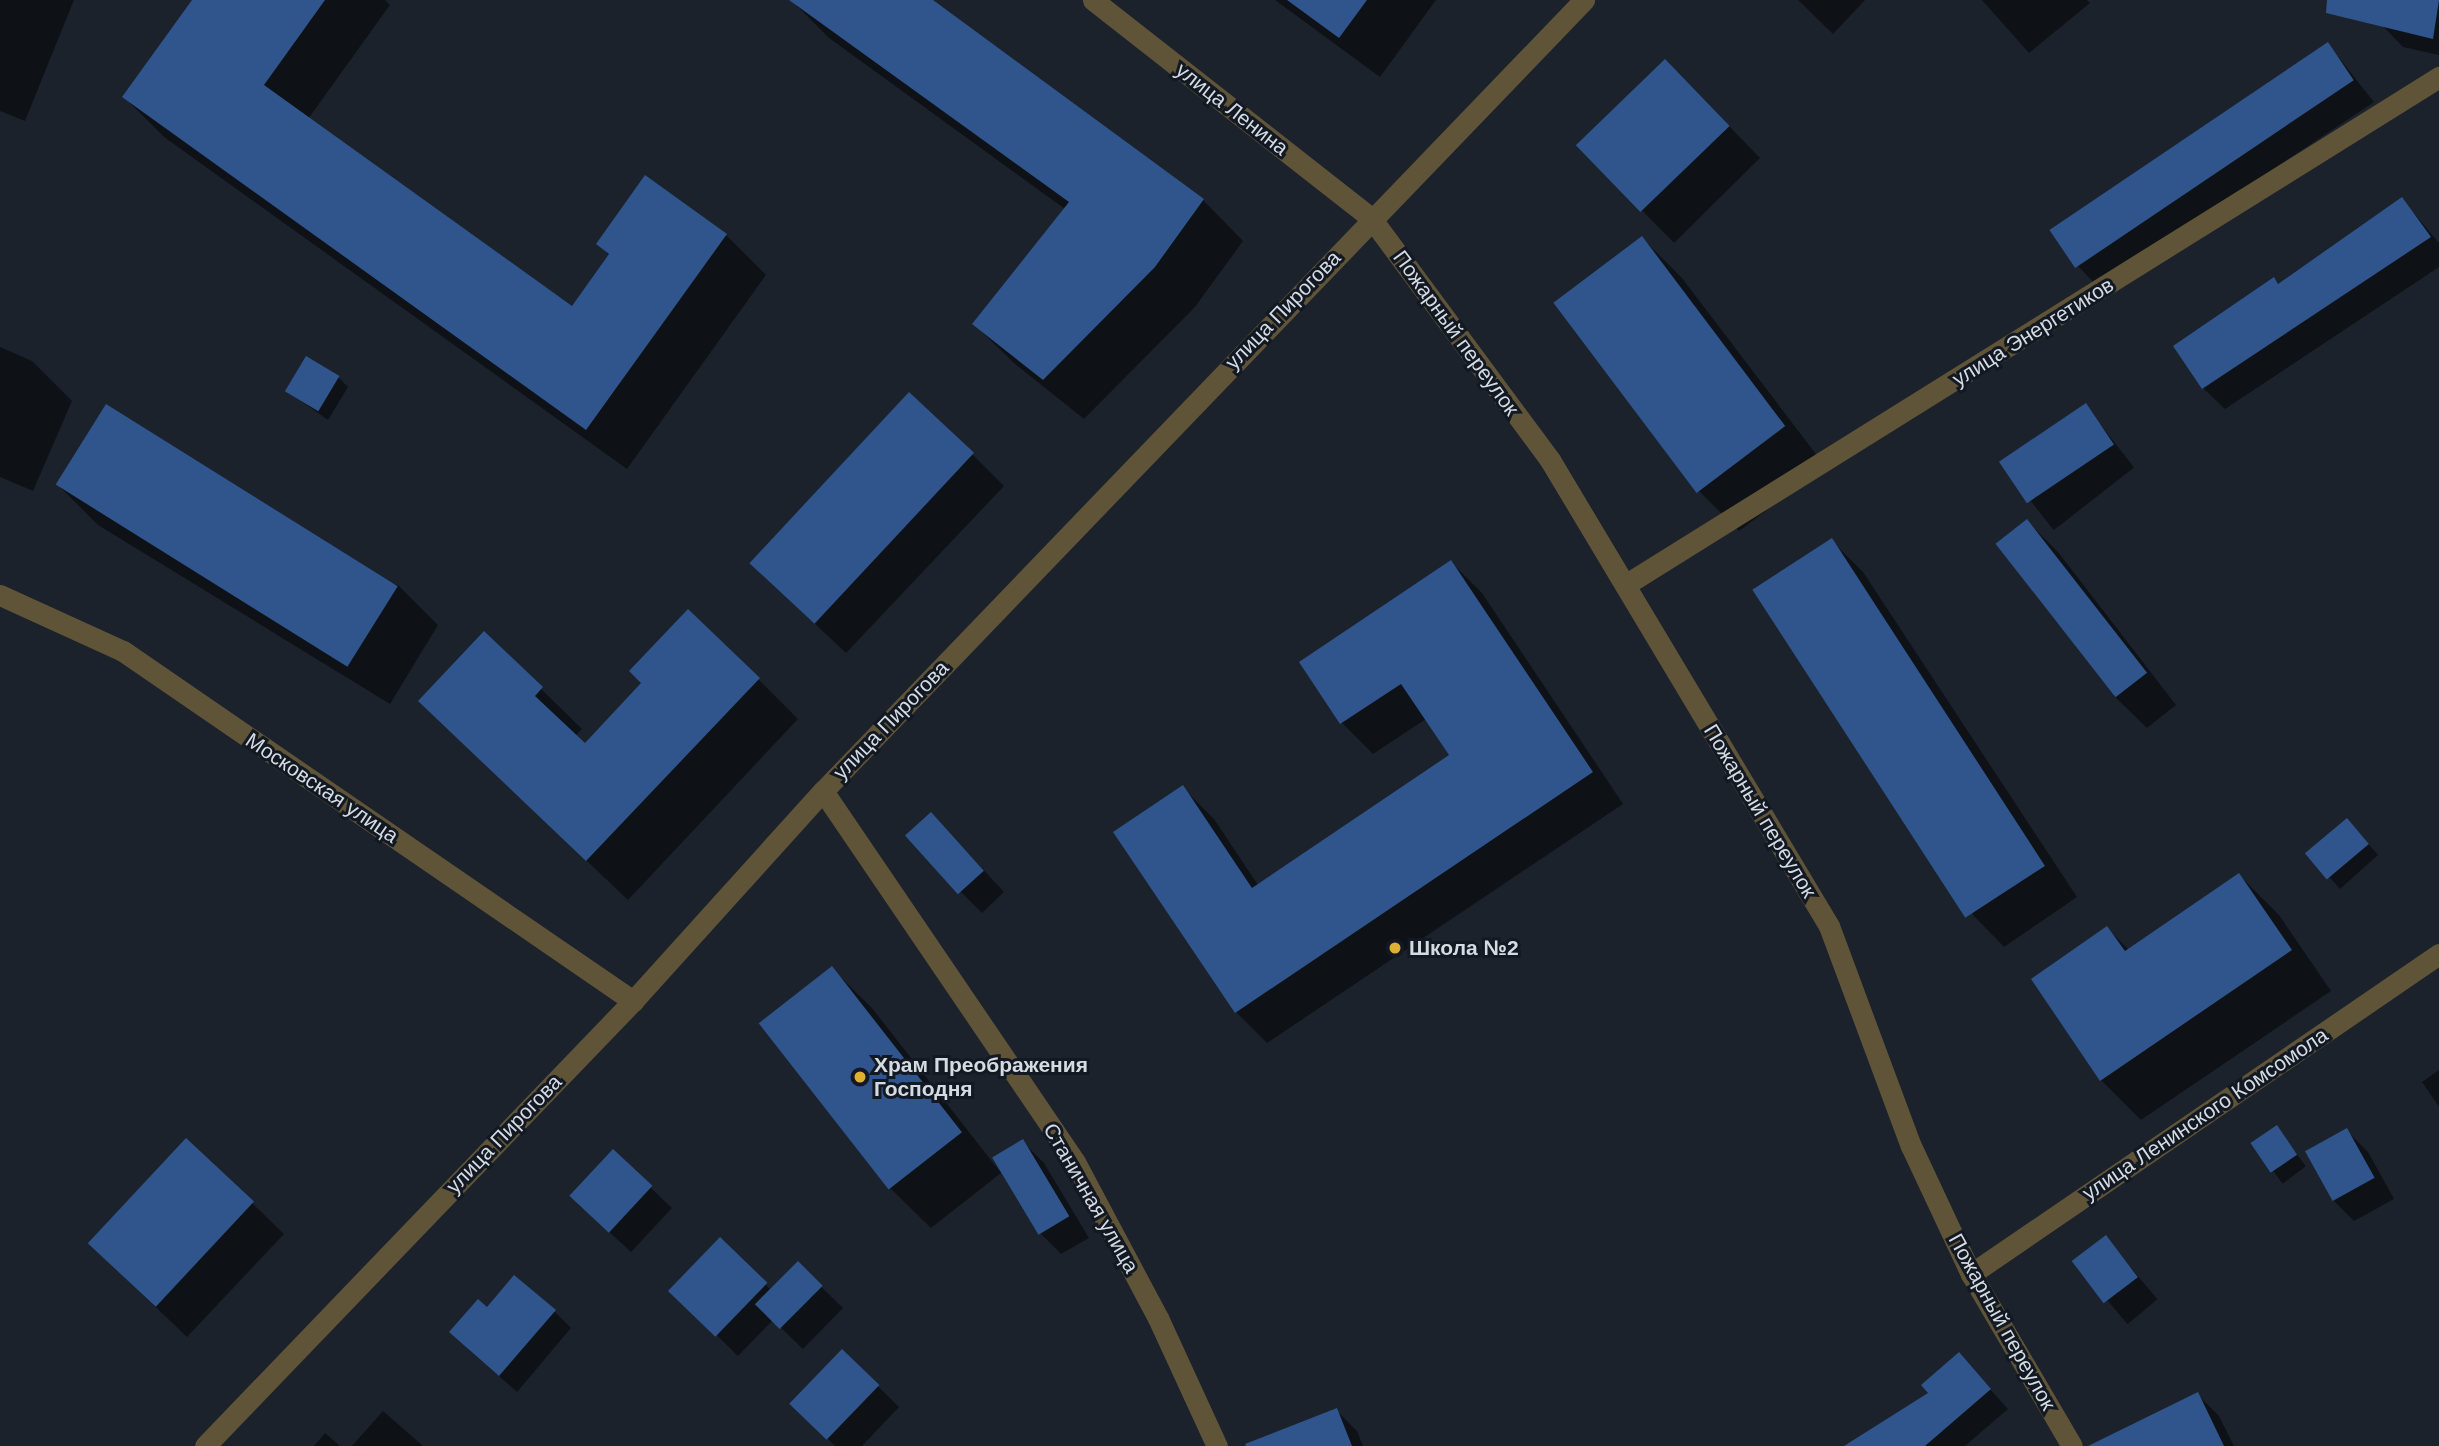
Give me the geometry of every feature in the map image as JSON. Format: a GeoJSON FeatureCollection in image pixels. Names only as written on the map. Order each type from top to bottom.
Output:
{"type":"FeatureCollection","features":[{"type":"Feature","properties":{"kind":"street","name":"улица Ленина"},"geometry":{"type":"LineString","coordinates":[[1093,0],[1371,218]]}},
{"type":"Feature","properties":{"kind":"street","name":"улица Пирогова"},"geometry":{"type":"LineString","coordinates":[[205,1446],[633,1001],[823,791],[1371,218],[1584,0]]}},
{"type":"Feature","properties":{"kind":"street","name":"улица Энергетиков"},"geometry":{"type":"LineString","coordinates":[[1625,585],[2439,77]]}},
{"type":"Feature","properties":{"kind":"street","name":"Пожарный переулок"},"geometry":{"type":"LineString","coordinates":[[1371,218],[1550,460],[1829,926],[1911,1146],[1970,1274],[2072,1446]]}},
{"type":"Feature","properties":{"kind":"street","name":"Московская улица"},"geometry":{"type":"LineString","coordinates":[[0,595],[123,651],[633,1001]]}},
{"type":"Feature","properties":{"kind":"street","name":"Станичная улица"},"geometry":{"type":"LineString","coordinates":[[823,791],[1075,1161],[1158,1318],[1217,1446]]}},
{"type":"Feature","properties":{"kind":"street","name":"улица Ленинского Комсомола"},"geometry":{"type":"LineString","coordinates":[[1970,1274],[2439,954]]}},
{"type":"Feature","properties":{"kind":"building"},"geometry":{"type":"Polygon","coordinates":[[[192,0],[325,0],[264,85],[572,306],[609,254],[596,244],[645,175],[727,234],[586,430],[122,97],[192,0]]]}},
{"type":"Feature","properties":{"kind":"building"},"geometry":{"type":"Polygon","coordinates":[[[789,0],[933,0],[1204,199],[1155,267],[1043,380],[972,324],[1069,202],[789,0]]]}},
{"type":"Feature","properties":{"kind":"building"},"geometry":{"type":"Polygon","coordinates":[[[1287,0],[1367,0],[1339,38],[1287,0]]]}},
{"type":"Feature","properties":{"kind":"building"},"geometry":{"type":"Polygon","coordinates":[[[2327,0],[2439,0],[2433,39],[2326,13],[2327,0]]]}},
{"type":"Feature","properties":{"kind":"building"},"geometry":{"type":"Polygon","coordinates":[[[2328,42],[2354,80],[2075,268],[2049,230],[2328,42]]]}},
{"type":"Feature","properties":{"kind":"building"},"geometry":{"type":"Polygon","coordinates":[[[1665,59],[1730,126],[1640,212],[1576,145],[1665,59]]]}},
{"type":"Feature","properties":{"kind":"building"},"geometry":{"type":"Polygon","coordinates":[[[2402,197],[2431,237],[2202,389],[2173,346],[2274,277],[2278,284],[2402,197]]]}},
{"type":"Feature","properties":{"kind":"building"},"geometry":{"type":"Polygon","coordinates":[[[1642,236],[1785,426],[1697,493],[1553,303],[1642,236]]]}},
{"type":"Feature","properties":{"kind":"building"},"geometry":{"type":"Polygon","coordinates":[[[306,356],[339,376],[318,411],[285,391],[306,356]]]}},
{"type":"Feature","properties":{"kind":"building"},"geometry":{"type":"Polygon","coordinates":[[[909,392],[974,453],[815,624],[749,563],[909,392]]]}},
{"type":"Feature","properties":{"kind":"building"},"geometry":{"type":"Polygon","coordinates":[[[2086,403],[2114,444],[2027,503],[1999,462],[2086,403]]]}},
{"type":"Feature","properties":{"kind":"building"},"geometry":{"type":"Polygon","coordinates":[[[106,404],[398,586],[347,667],[56,485],[106,404]]]}},
{"type":"Feature","properties":{"kind":"building"},"geometry":{"type":"Polygon","coordinates":[[[2027,519],[2147,673],[2116,697],[1995,544],[2027,519]]]}},
{"type":"Feature","properties":{"kind":"building"},"geometry":{"type":"Polygon","coordinates":[[[1832,538],[2045,866],[1965,918],[1752,590],[1832,538]]]}},
{"type":"Feature","properties":{"kind":"building"},"geometry":{"type":"Polygon","coordinates":[[[1451,560],[1593,772],[1235,1013],[1113,832],[1183,785],[1252,888],[1449,755],[1401,684],[1340,724],[1299,662],[1451,560]]]}},
{"type":"Feature","properties":{"kind":"building"},"geometry":{"type":"Polygon","coordinates":[[[688,609],[760,678],[586,861],[418,701],[484,631],[543,687],[535,696],[585,743],[641,683],[629,671],[688,609]]]}},
{"type":"Feature","properties":{"kind":"building"},"geometry":{"type":"Polygon","coordinates":[[[931,812],[984,871],[958,894],[905,835],[931,812]]]}},
{"type":"Feature","properties":{"kind":"building"},"geometry":{"type":"Polygon","coordinates":[[[2347,818],[2369,844],[2327,879],[2305,853],[2347,818]]]}},
{"type":"Feature","properties":{"kind":"building"},"geometry":{"type":"Polygon","coordinates":[[[2239,873],[2292,950],[2100,1081],[2031,979],[2107,926],[2125,951],[2239,873]]]}},
{"type":"Feature","properties":{"kind":"building","name":"Храм Преображения Господня"},"geometry":{"type":"Polygon","coordinates":[[[832,966],[962,1132],[889,1190],[759,1023],[832,966]]]}},
{"type":"Feature","properties":{"kind":"building"},"geometry":{"type":"Polygon","coordinates":[[[2277,1125],[2297,1155],[2271,1173],[2250,1143],[2277,1125]]]}},
{"type":"Feature","properties":{"kind":"building"},"geometry":{"type":"Polygon","coordinates":[[[2347,1128],[2375,1178],[2333,1201],[2305,1151],[2347,1128]]]}},
{"type":"Feature","properties":{"kind":"building"},"geometry":{"type":"Polygon","coordinates":[[[186,1138],[254,1201],[156,1307],[88,1243],[186,1138]]]}},
{"type":"Feature","properties":{"kind":"building"},"geometry":{"type":"Polygon","coordinates":[[[1023,1139],[1069,1216],[1038,1235],[992,1158],[1023,1139]]]}},
{"type":"Feature","properties":{"kind":"building"},"geometry":{"type":"Polygon","coordinates":[[[613,1149],[652,1186],[609,1233],[569,1196],[613,1149]]]}},
{"type":"Feature","properties":{"kind":"building"},"geometry":{"type":"Polygon","coordinates":[[[2106,1235],[2138,1277],[2104,1303],[2072,1261],[2106,1235]]]}},
{"type":"Feature","properties":{"kind":"building"},"geometry":{"type":"Polygon","coordinates":[[[720,1237],[767,1283],[715,1337],[668,1291],[720,1237]]]}},
{"type":"Feature","properties":{"kind":"building"},"geometry":{"type":"Polygon","coordinates":[[[798,1261],[823,1286],[780,1329],[755,1304],[798,1261]]]}},
{"type":"Feature","properties":{"kind":"building"},"geometry":{"type":"Polygon","coordinates":[[[514,1275],[556,1310],[499,1376],[449,1332],[478,1299],[487,1307],[514,1275]]]}},
{"type":"Feature","properties":{"kind":"building"},"geometry":{"type":"Polygon","coordinates":[[[842,1349],[879,1385],[827,1440],[789,1404],[842,1349]]]}},
{"type":"Feature","properties":{"kind":"building"},"geometry":{"type":"Polygon","coordinates":[[[1959,1352],[1991,1389],[1925,1446],[1844,1446],[1928,1393],[1921,1385],[1959,1352]]]}},
{"type":"Feature","properties":{"kind":"building"},"geometry":{"type":"Polygon","coordinates":[[[2198,1392],[2224,1446],[2088,1446],[2198,1392]]]}},
{"type":"Feature","properties":{"kind":"building"},"geometry":{"type":"Polygon","coordinates":[[[1337,1408],[1352,1446],[1245,1444],[1337,1408]]]}},
{"type":"Feature","properties":{"kind":"place","name":"Школа №2"},"geometry":{"type":"Point","coordinates":[1395,948]}},
{"type":"Feature","properties":{"kind":"place","name":"Храм Преображения Господня"},"geometry":{"type":"Point","coordinates":[860,1077]}}]}
